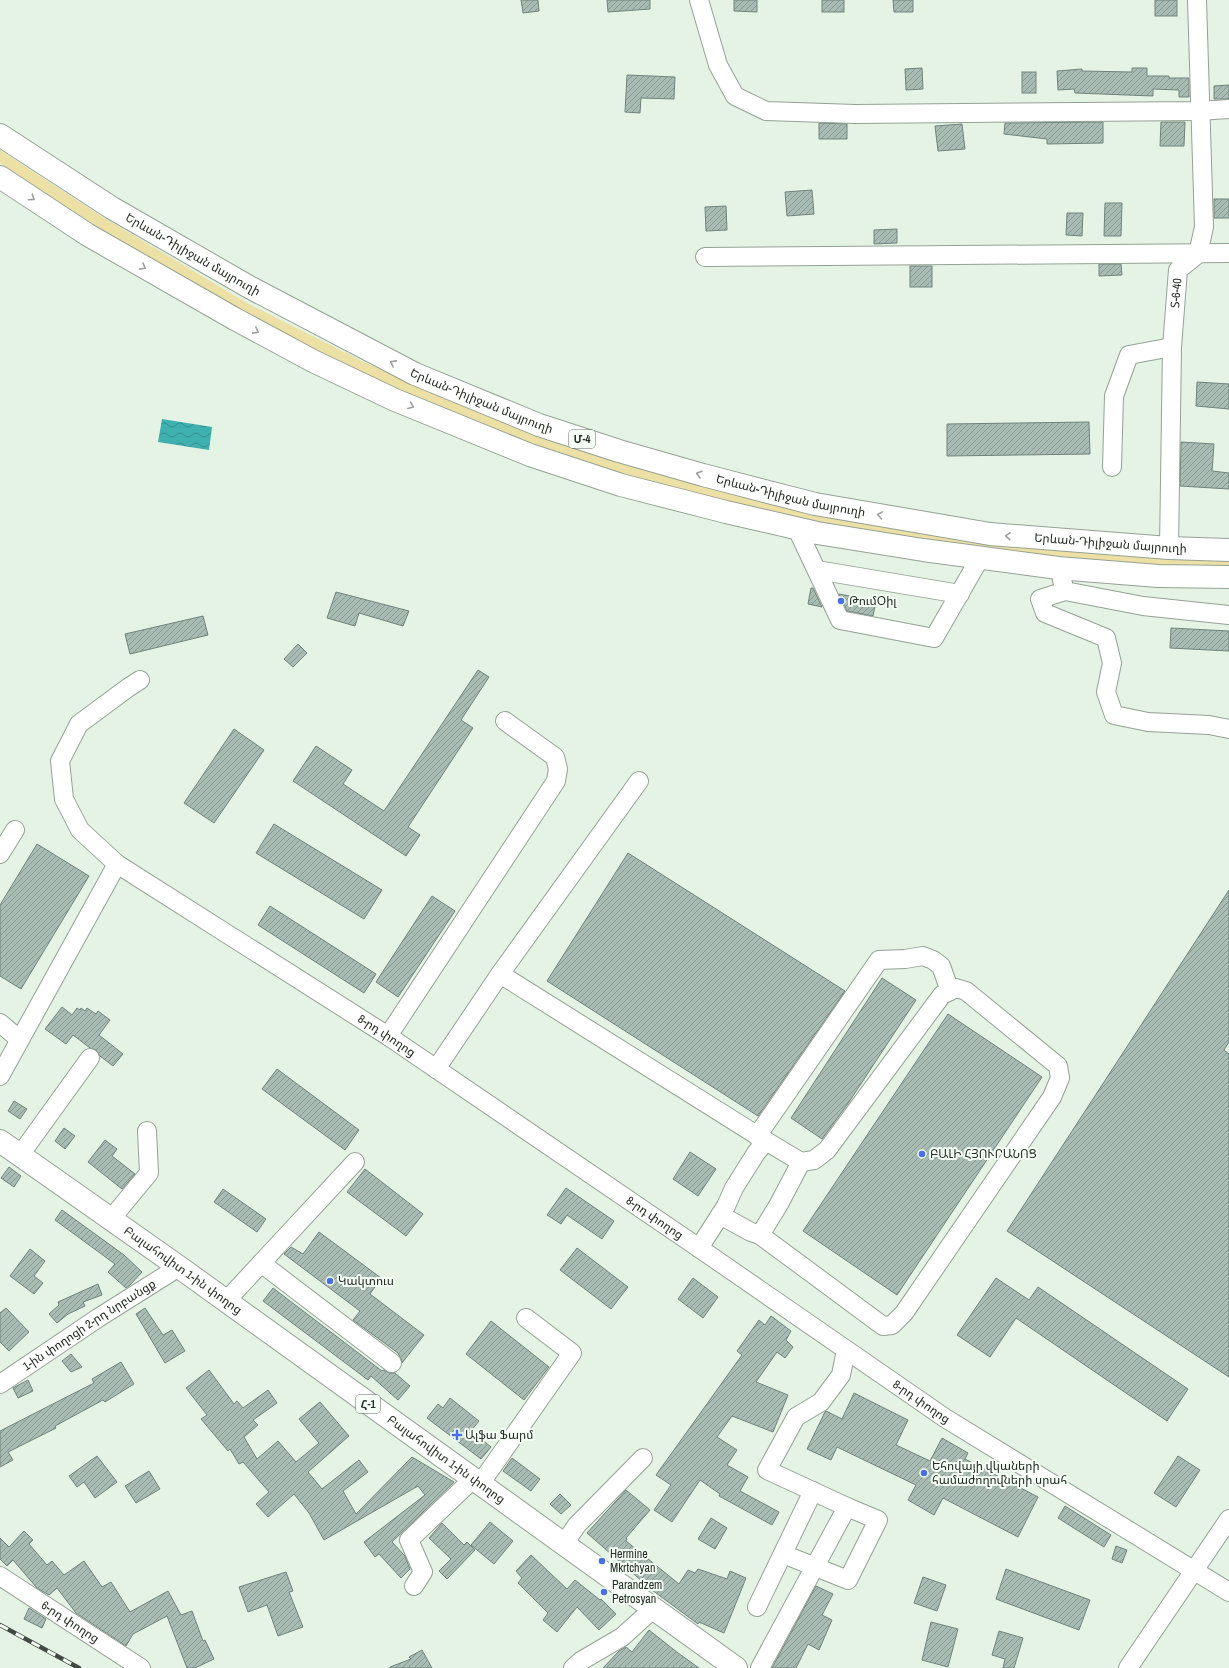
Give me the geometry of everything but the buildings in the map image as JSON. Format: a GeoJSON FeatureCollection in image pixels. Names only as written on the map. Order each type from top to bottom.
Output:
{"type":"FeatureCollection","features":[{"type":"Feature","properties":{"kind":"main road","name":"Երևան-Դիլիջան մայրուղի"},"geometry":{"type":"LineString","coordinates":[[0,135],[112,208],[251,288],[415,374],[539,425],[619,451],[703,475],[815,504],[990,534],[1169,548],[1229,550]]}},
{"type":"Feature","properties":{"kind":"main road"},"geometry":{"type":"LineString","coordinates":[[0,177],[88,235],[235,319],[313,361],[395,400],[530,455],[621,485],[726,512],[797,528],[923,550],[1058,568],[1158,576],[1229,577]]}},
{"type":"Feature","properties":{"kind":"main road","name":"Բալահովիտ 1-ին փողոց"},"geometry":{"type":"LineString","coordinates":[[0,1140],[736,1668]]}},
{"type":"Feature","properties":{"kind":"street"},"geometry":{"type":"LineString","coordinates":[[699,0],[718,65],[735,96],[766,111],[855,114],[1200,111],[1229,109]]}},
{"type":"Feature","properties":{"kind":"street"},"geometry":{"type":"LineString","coordinates":[[1197,0],[1204,227],[1198,254]]}},
{"type":"Feature","properties":{"kind":"street"},"geometry":{"type":"LineString","coordinates":[[705,257],[1229,253]]}},
{"type":"Feature","properties":{"kind":"street","name":"Տ-6-40"},"geometry":{"type":"LineString","coordinates":[[1169,548],[1172,347],[1178,270],[1198,254]]}},
{"type":"Feature","properties":{"kind":"street"},"geometry":{"type":"LineString","coordinates":[[1112,467],[1114,396],[1130,355],[1172,347]]}},
{"type":"Feature","properties":{"kind":"street"},"geometry":{"type":"LineString","coordinates":[[797,528],[840,620],[934,638],[980,558]]}},
{"type":"Feature","properties":{"kind":"street"},"geometry":{"type":"LineString","coordinates":[[1058,568],[1064,591]]}},
{"type":"Feature","properties":{"kind":"street"},"geometry":{"type":"LineString","coordinates":[[817,570],[960,594]]}},
{"type":"Feature","properties":{"kind":"street"},"geometry":{"type":"LineString","coordinates":[[1229,615],[1143,606],[1064,591],[1040,599],[1044,613],[1106,638],[1112,663],[1106,692],[1114,715],[1148,722],[1209,725],[1229,729]]}},
{"type":"Feature","properties":{"kind":"street","name":"8-րդ փողոց"},"geometry":{"type":"LineString","coordinates":[[140,680],[128,687],[79,724],[60,761],[64,799],[80,830],[117,864],[388,1036],[945,1418],[1229,1592]]}},
{"type":"Feature","properties":{"kind":"street"},"geometry":{"type":"LineString","coordinates":[[388,1036],[556,781],[558,769],[555,758],[505,721]]}},
{"type":"Feature","properties":{"kind":"street"},"geometry":{"type":"LineString","coordinates":[[436,1069],[500,974],[639,781]]}},
{"type":"Feature","properties":{"kind":"street"},"geometry":{"type":"LineString","coordinates":[[0,854],[15,830]]}},
{"type":"Feature","properties":{"kind":"street"},"geometry":{"type":"LineString","coordinates":[[0,1076],[117,864]]}},
{"type":"Feature","properties":{"kind":"street"},"geometry":{"type":"LineString","coordinates":[[699,1248],[726,1206],[734,1188],[756,1153],[762,1139],[879,960],[905,959],[923,956],[933,960],[941,966],[950,991]]}},
{"type":"Feature","properties":{"kind":"street"},"geometry":{"type":"LineString","coordinates":[[500,974],[801,1162],[814,1160],[827,1150],[942,995],[956,988],[966,991],[1058,1066],[1060,1078],[1052,1097],[904,1313],[892,1325],[883,1326],[760,1235],[751,1232],[720,1215]]}},
{"type":"Feature","properties":{"kind":"street"},"geometry":{"type":"LineString","coordinates":[[0,1023],[20,1040]]}},
{"type":"Feature","properties":{"kind":"street"},"geometry":{"type":"LineString","coordinates":[[20,1154],[90,1058]]}},
{"type":"Feature","properties":{"kind":"street"},"geometry":{"type":"LineString","coordinates":[[111,1219],[149,1173],[147,1131]]}},
{"type":"Feature","properties":{"kind":"street"},"geometry":{"type":"LineString","coordinates":[[226,1301],[355,1162]]}},
{"type":"Feature","properties":{"kind":"street"},"geometry":{"type":"LineString","coordinates":[[760,1235],[779,1204],[801,1162]]}},
{"type":"Feature","properties":{"kind":"street"},"geometry":{"type":"LineString","coordinates":[[261,1263],[392,1363]]}},
{"type":"Feature","properties":{"kind":"street","name":"1-ին փողոցի 2-րդ նրբանցք"},"geometry":{"type":"LineString","coordinates":[[0,1384],[98,1318],[179,1267]]}},
{"type":"Feature","properties":{"kind":"street"},"geometry":{"type":"LineString","coordinates":[[414,1586],[423,1572],[409,1540],[477,1482],[572,1353],[526,1318]]}},
{"type":"Feature","properties":{"kind":"street"},"geometry":{"type":"LineString","coordinates":[[783,1554],[848,1580],[878,1520],[767,1470],[796,1417],[821,1402],[841,1375],[846,1350]]}},
{"type":"Feature","properties":{"kind":"street"},"geometry":{"type":"LineString","coordinates":[[563,1544],[577,1525],[643,1458]]}},
{"type":"Feature","properties":{"kind":"street"},"geometry":{"type":"LineString","coordinates":[[757,1607],[813,1491]]}},
{"type":"Feature","properties":{"kind":"street"},"geometry":{"type":"LineString","coordinates":[[760,1668],[848,1507]]}},
{"type":"Feature","properties":{"kind":"street"},"geometry":{"type":"LineString","coordinates":[[1128,1668],[1229,1519]]}},
{"type":"Feature","properties":{"kind":"street","name":"6-րդ փողոց"},"geometry":{"type":"LineString","coordinates":[[0,1576],[141,1668]]}},
{"type":"Feature","properties":{"kind":"street"},"geometry":{"type":"LineString","coordinates":[[581,1666],[622,1637],[652,1609]]}},
{"type":"Feature","properties":{"kind":"shaded area"},"geometry":{"type":"Polygon","coordinates":[[[0,150],[101,216],[249,304],[366,363],[513,425],[1041,548],[1150,558],[1229,560],[1229,571],[1048,561],[894,538],[741,506],[631,476],[506,435],[374,379],[286,336],[118,240],[0,163],[0,150]]]}},
{"type":"Feature","properties":{"kind":"water"},"geometry":{"type":"Polygon","coordinates":[[[162,419],[212,427],[209,450],[158,442],[162,419]]]}},
{"type":"Feature","properties":{"kind":"railway"},"geometry":{"type":"LineString","coordinates":[[0,1625],[79,1668]]}},
{"type":"Feature","properties":{"kind":"place","name":"ԹումՕիլ"},"geometry":{"type":"Point","coordinates":[841,601]}},
{"type":"Feature","properties":{"kind":"place","name":"ԲԱԼԻ ՀՅՈՒՐԱՆՈՑ"},"geometry":{"type":"Point","coordinates":[922,1154]}},
{"type":"Feature","properties":{"kind":"place","name":"Կակտուս"},"geometry":{"type":"Point","coordinates":[330,1281]}},
{"type":"Feature","properties":{"kind":"place","name":"Ալֆա Ֆարմ"},"geometry":{"type":"Point","coordinates":[457,1435]}},
{"type":"Feature","properties":{"kind":"place","name":"Եհովայի վկաների համաժողովների սրահ"},"geometry":{"type":"Point","coordinates":[924,1473]}},
{"type":"Feature","properties":{"kind":"place","name":"Hermine Mkrtchyan"},"geometry":{"type":"Point","coordinates":[602,1561]}},
{"type":"Feature","properties":{"kind":"place","name":"Parandzem Petrosyan"},"geometry":{"type":"Point","coordinates":[604,1592]}}]}
